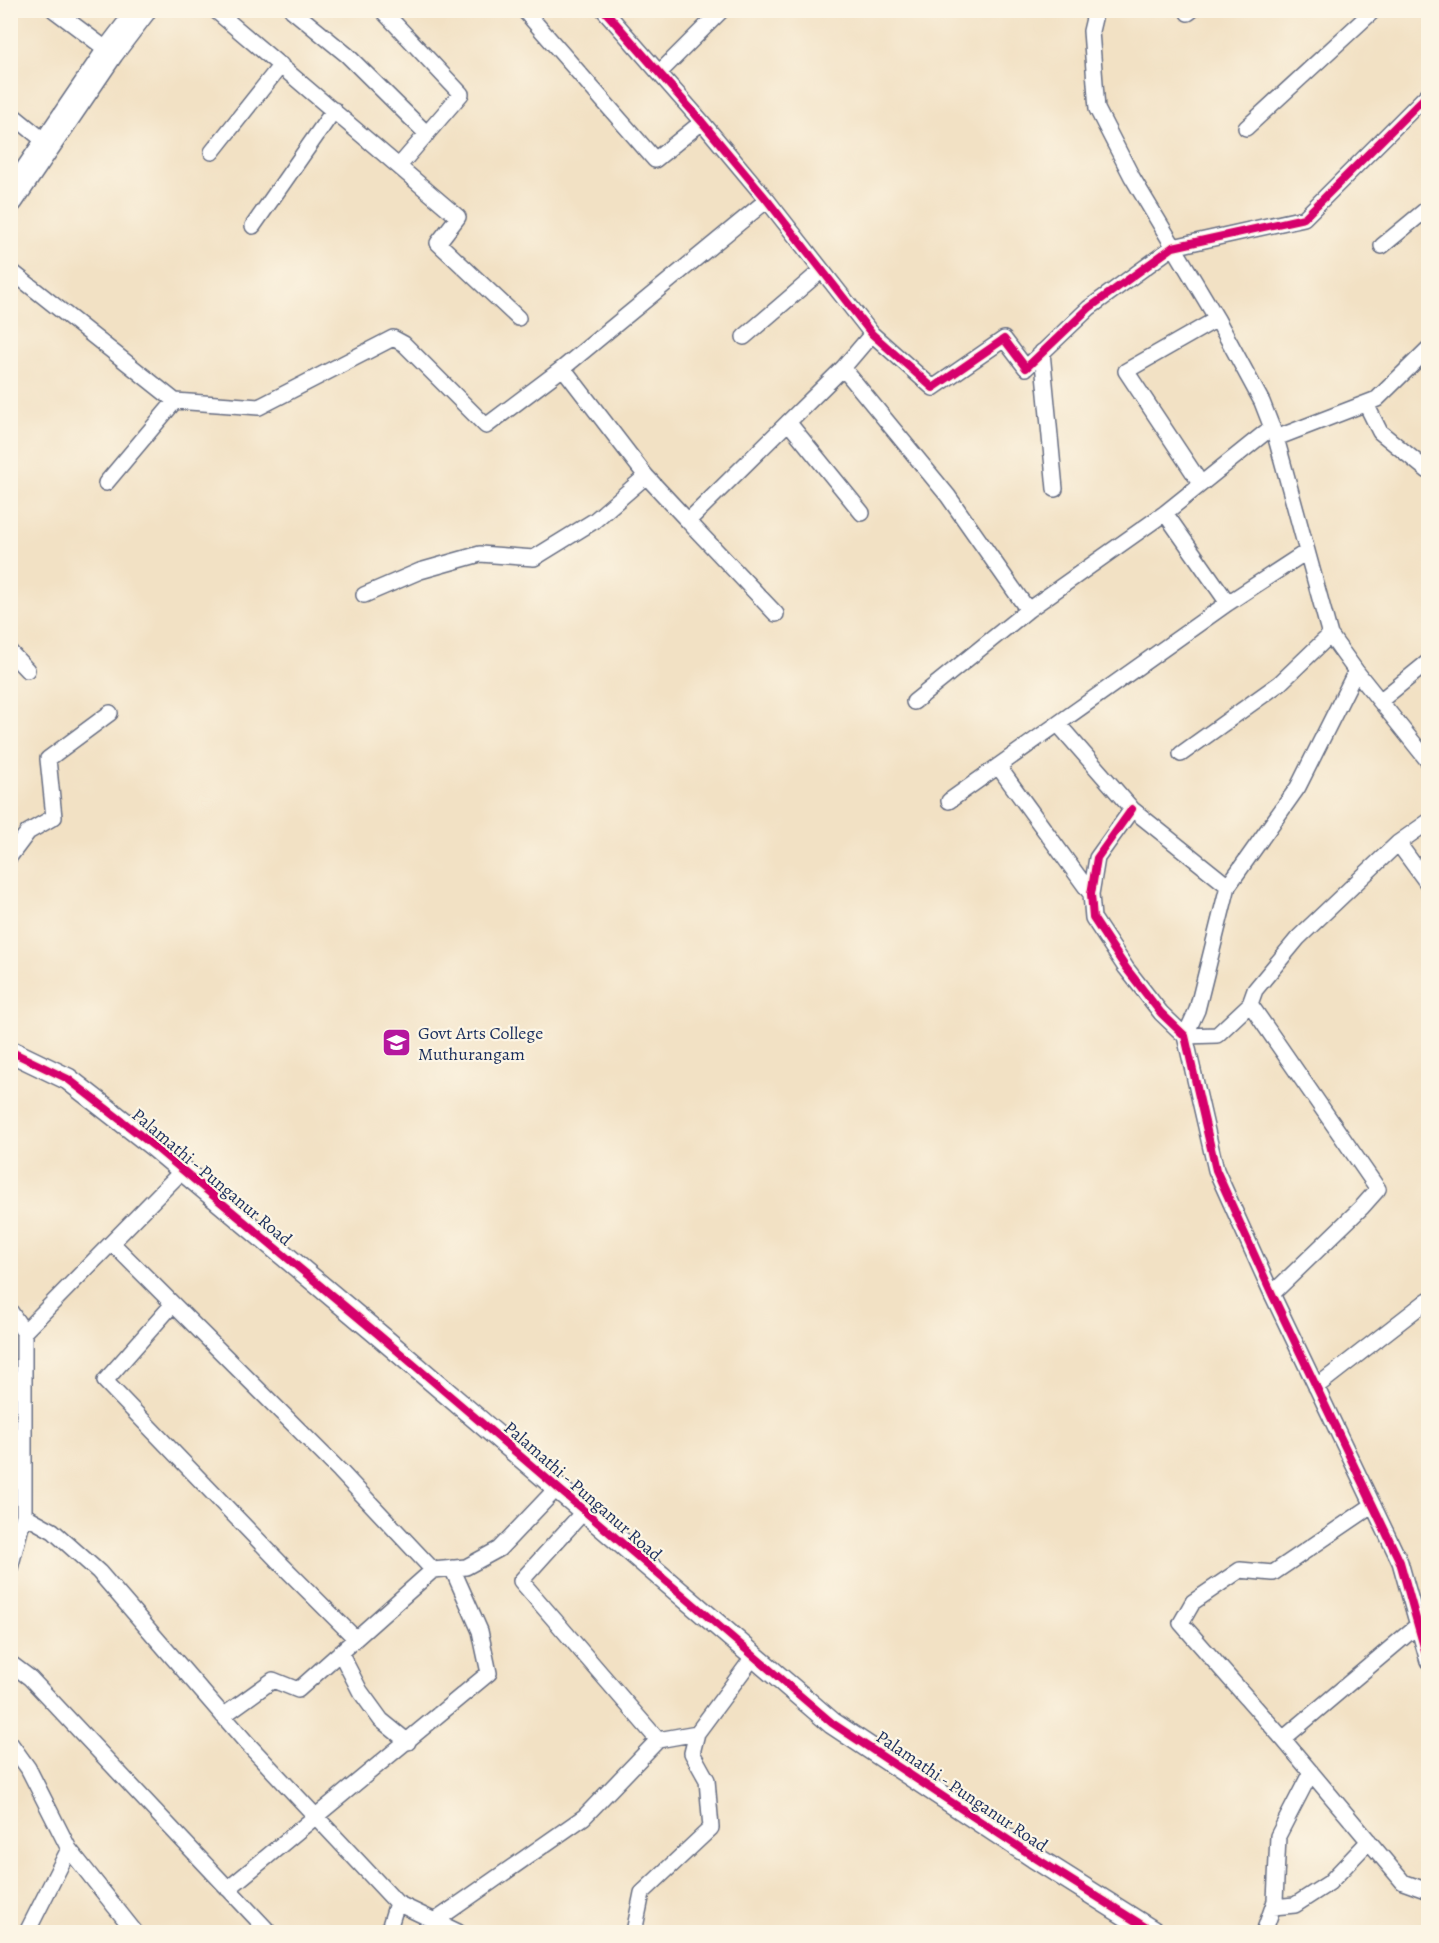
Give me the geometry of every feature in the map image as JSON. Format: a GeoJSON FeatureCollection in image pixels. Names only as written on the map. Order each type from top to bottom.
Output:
{"type":"FeatureCollection","features":[{"type":"Feature","properties":{"kind":"highway"},"geometry":{"type":"LineString","coordinates":[[10,199],[142,10]]}},
{"type":"Feature","properties":{"kind":"street"},"geometry":{"type":"LineString","coordinates":[[54,10],[111,52]]}},
{"type":"Feature","properties":{"kind":"street"},"geometry":{"type":"LineString","coordinates":[[215,10],[458,217],[438,243],[518,318]]}},
{"type":"Feature","properties":{"kind":"street"},"geometry":{"type":"LineString","coordinates":[[292,10],[347,55],[427,134]]}},
{"type":"Feature","properties":{"kind":"street"},"geometry":{"type":"LineString","coordinates":[[382,10],[460,94],[399,166]]}},
{"type":"Feature","properties":{"kind":"street"},"geometry":{"type":"LineString","coordinates":[[524,10],[655,160],[702,122]]}},
{"type":"Feature","properties":{"kind":"street"},"geometry":{"type":"LineString","coordinates":[[604,10],[767,200],[872,334],[933,388],[1004,339],[1026,368],[1089,308],[1173,247],[1304,218],[1428,94]]}},
{"type":"Feature","properties":{"kind":"street"},"geometry":{"type":"LineString","coordinates":[[659,73],[722,10]]}},
{"type":"Feature","properties":{"kind":"street"},"geometry":{"type":"LineString","coordinates":[[1096,10],[1091,31],[1097,109],[1132,177],[1217,319],[1262,402],[1274,432],[1330,635],[1428,761]]}},
{"type":"Feature","properties":{"kind":"street"},"geometry":{"type":"LineString","coordinates":[[1246,128],[1374,10]]}},
{"type":"Feature","properties":{"kind":"street"},"geometry":{"type":"LineString","coordinates":[[212,152],[281,65]]}},
{"type":"Feature","properties":{"kind":"street"},"geometry":{"type":"LineString","coordinates":[[253,226],[334,110]]}},
{"type":"Feature","properties":{"kind":"street"},"geometry":{"type":"LineString","coordinates":[[10,113],[48,144]]}},
{"type":"Feature","properties":{"kind":"street"},"geometry":{"type":"LineString","coordinates":[[10,270],[175,401],[259,407],[393,338],[404,344],[486,426],[563,368],[767,200]]}},
{"type":"Feature","properties":{"kind":"street"},"geometry":{"type":"LineString","coordinates":[[1382,246],[1428,208]]}},
{"type":"Feature","properties":{"kind":"street"},"geometry":{"type":"LineString","coordinates":[[744,337],[822,270]]}},
{"type":"Feature","properties":{"kind":"street"},"geometry":{"type":"LineString","coordinates":[[1201,484],[1126,371],[1217,319]]}},
{"type":"Feature","properties":{"kind":"street"},"geometry":{"type":"LineString","coordinates":[[688,521],[843,368],[872,334]]}},
{"type":"Feature","properties":{"kind":"street"},"geometry":{"type":"LineString","coordinates":[[914,702],[1028,610],[1166,513],[1201,484],[1274,432],[1377,399],[1428,349]]}},
{"type":"Feature","properties":{"kind":"street"},"geometry":{"type":"LineString","coordinates":[[1042,352],[1055,489]]}},
{"type":"Feature","properties":{"kind":"street"},"geometry":{"type":"LineString","coordinates":[[563,368],[646,476],[776,614]]}},
{"type":"Feature","properties":{"kind":"street"},"geometry":{"type":"LineString","coordinates":[[843,368],[948,496],[1028,610]]}},
{"type":"Feature","properties":{"kind":"street"},"geometry":{"type":"LineString","coordinates":[[106,483],[175,401]]}},
{"type":"Feature","properties":{"kind":"street"},"geometry":{"type":"LineString","coordinates":[[1366,404],[1380,432],[1428,471]]}},
{"type":"Feature","properties":{"kind":"street"},"geometry":{"type":"LineString","coordinates":[[788,422],[862,513]]}},
{"type":"Feature","properties":{"kind":"street"},"geometry":{"type":"LineString","coordinates":[[364,595],[420,572],[480,554],[534,558],[594,521],[646,476]]}},
{"type":"Feature","properties":{"kind":"street"},"geometry":{"type":"LineString","coordinates":[[1166,513],[1228,603]]}},
{"type":"Feature","properties":{"kind":"street"},"geometry":{"type":"LineString","coordinates":[[949,801],[1228,603],[1306,552]]}},
{"type":"Feature","properties":{"kind":"street"},"geometry":{"type":"LineString","coordinates":[[1181,754],[1280,683],[1330,635]]}},
{"type":"Feature","properties":{"kind":"street"},"geometry":{"type":"LineString","coordinates":[[10,652],[27,670]]}},
{"type":"Feature","properties":{"kind":"street"},"geometry":{"type":"LineString","coordinates":[[1380,700],[1428,662]]}},
{"type":"Feature","properties":{"kind":"street"},"geometry":{"type":"LineString","coordinates":[[1185,1036],[1197,1010],[1228,886],[1299,787],[1356,671]]}},
{"type":"Feature","properties":{"kind":"street"},"geometry":{"type":"LineString","coordinates":[[10,856],[28,832],[54,817],[48,759],[110,713]]}},
{"type":"Feature","properties":{"kind":"street"},"geometry":{"type":"LineString","coordinates":[[1058,724],[1132,809],[1228,886]]}},
{"type":"Feature","properties":{"kind":"street"},"geometry":{"type":"LineString","coordinates":[[998,766],[1092,894]]}},
{"type":"Feature","properties":{"kind":"street"},"geometry":{"type":"LineString","coordinates":[[1132,809],[1097,858],[1092,894],[1093,918],[1126,968],[1161,1013],[1185,1036],[1216,1170],[1272,1294],[1400,1562],[1428,1661]]}},
{"type":"Feature","properties":{"kind":"street"},"geometry":{"type":"LineString","coordinates":[[1185,1036],[1218,1035],[1250,1004],[1255,990],[1298,938],[1398,843],[1428,822]]}},
{"type":"Feature","properties":{"kind":"street"},"geometry":{"type":"LineString","coordinates":[[1398,843],[1428,884]]}},
{"type":"Feature","properties":{"kind":"street"},"geometry":{"type":"LineString","coordinates":[[1250,1004],[1378,1188],[1362,1207],[1272,1294]]}},
{"type":"Feature","properties":{"kind":"street","name":"Palamathi - Punganur Road"},"geometry":{"type":"LineString","coordinates":[[10,1052],[68,1079],[183,1170],[832,1723],[1034,1857],[1153,1932]]}},
{"type":"Feature","properties":{"kind":"street"},"geometry":{"type":"LineString","coordinates":[[24,1332],[183,1170]]}},
{"type":"Feature","properties":{"kind":"street"},"geometry":{"type":"LineString","coordinates":[[112,1244],[340,1471],[433,1570]]}},
{"type":"Feature","properties":{"kind":"street"},"geometry":{"type":"LineString","coordinates":[[1316,1387],[1428,1300]]}},
{"type":"Feature","properties":{"kind":"street"},"geometry":{"type":"LineString","coordinates":[[173,1304],[105,1381],[355,1638]]}},
{"type":"Feature","properties":{"kind":"street"},"geometry":{"type":"LineString","coordinates":[[10,1311],[24,1332],[16,1437],[24,1515],[10,1568]]}},
{"type":"Feature","properties":{"kind":"street"},"geometry":{"type":"LineString","coordinates":[[224,1716],[273,1680],[298,1690],[433,1570],[466,1567],[499,1549],[556,1488]]}},
{"type":"Feature","properties":{"kind":"street"},"geometry":{"type":"LineString","coordinates":[[1372,1505],[1273,1573],[1240,1570],[1193,1602],[1181,1623],[1284,1739],[1403,1882],[1428,1891]]}},
{"type":"Feature","properties":{"kind":"street"},"geometry":{"type":"LineString","coordinates":[[584,1511],[521,1581],[658,1740]]}},
{"type":"Feature","properties":{"kind":"street"},"geometry":{"type":"LineString","coordinates":[[24,1515],[53,1531],[99,1572],[224,1716],[397,1903],[458,1932]]}},
{"type":"Feature","properties":{"kind":"street"},"geometry":{"type":"LineString","coordinates":[[228,1889],[489,1673],[480,1631],[452,1568]]}},
{"type":"Feature","properties":{"kind":"street"},"geometry":{"type":"LineString","coordinates":[[1284,1739],[1418,1625]]}},
{"type":"Feature","properties":{"kind":"street"},"geometry":{"type":"LineString","coordinates":[[340,1652],[360,1691],[381,1720],[408,1742]]}},
{"type":"Feature","properties":{"kind":"street"},"geometry":{"type":"LineString","coordinates":[[634,1932],[642,1893],[711,1828],[707,1780],[692,1753],[697,1733],[754,1656]]}},
{"type":"Feature","properties":{"kind":"street"},"geometry":{"type":"LineString","coordinates":[[10,1663],[30,1678],[269,1932]]}},
{"type":"Feature","properties":{"kind":"street"},"geometry":{"type":"LineString","coordinates":[[435,1921],[584,1817],[658,1740],[697,1733]]}},
{"type":"Feature","properties":{"kind":"street"},"geometry":{"type":"LineString","coordinates":[[10,1743],[28,1768],[69,1849],[135,1932]]}},
{"type":"Feature","properties":{"kind":"street"},"geometry":{"type":"LineString","coordinates":[[1264,1932],[1275,1901],[1278,1836],[1311,1772]]}},
{"type":"Feature","properties":{"kind":"street"},"geometry":{"type":"LineString","coordinates":[[1273,1907],[1295,1905],[1329,1883],[1369,1841]]}},
{"type":"Feature","properties":{"kind":"street"},"geometry":{"type":"LineString","coordinates":[[27,1932],[69,1849]]}},
{"type":"Feature","properties":{"kind":"street"},"geometry":{"type":"LineString","coordinates":[[388,1932],[397,1903]]}},
{"type":"Feature","properties":{"kind":"cycle path"},"geometry":{"type":"LineString","coordinates":[[604,10],[767,200],[872,334],[933,388],[1004,339],[1026,368],[1089,308],[1173,247],[1304,218],[1428,94]]}},
{"type":"Feature","properties":{"kind":"cycle path"},"geometry":{"type":"LineString","coordinates":[[1132,809],[1097,858],[1091,894],[1093,918],[1126,968],[1161,1013],[1185,1036],[1216,1170],[1272,1294],[1400,1562],[1428,1661]]}},
{"type":"Feature","properties":{"kind":"cycle path"},"geometry":{"type":"LineString","coordinates":[[10,1051],[68,1079],[154,1146],[379,1335],[832,1723],[1034,1857],[1153,1932]]}},
{"type":"Feature","properties":{"kind":"place","name":"Govt Arts College Muthurangam"},"geometry":{"type":"Point","coordinates":[397,1043]}}]}
